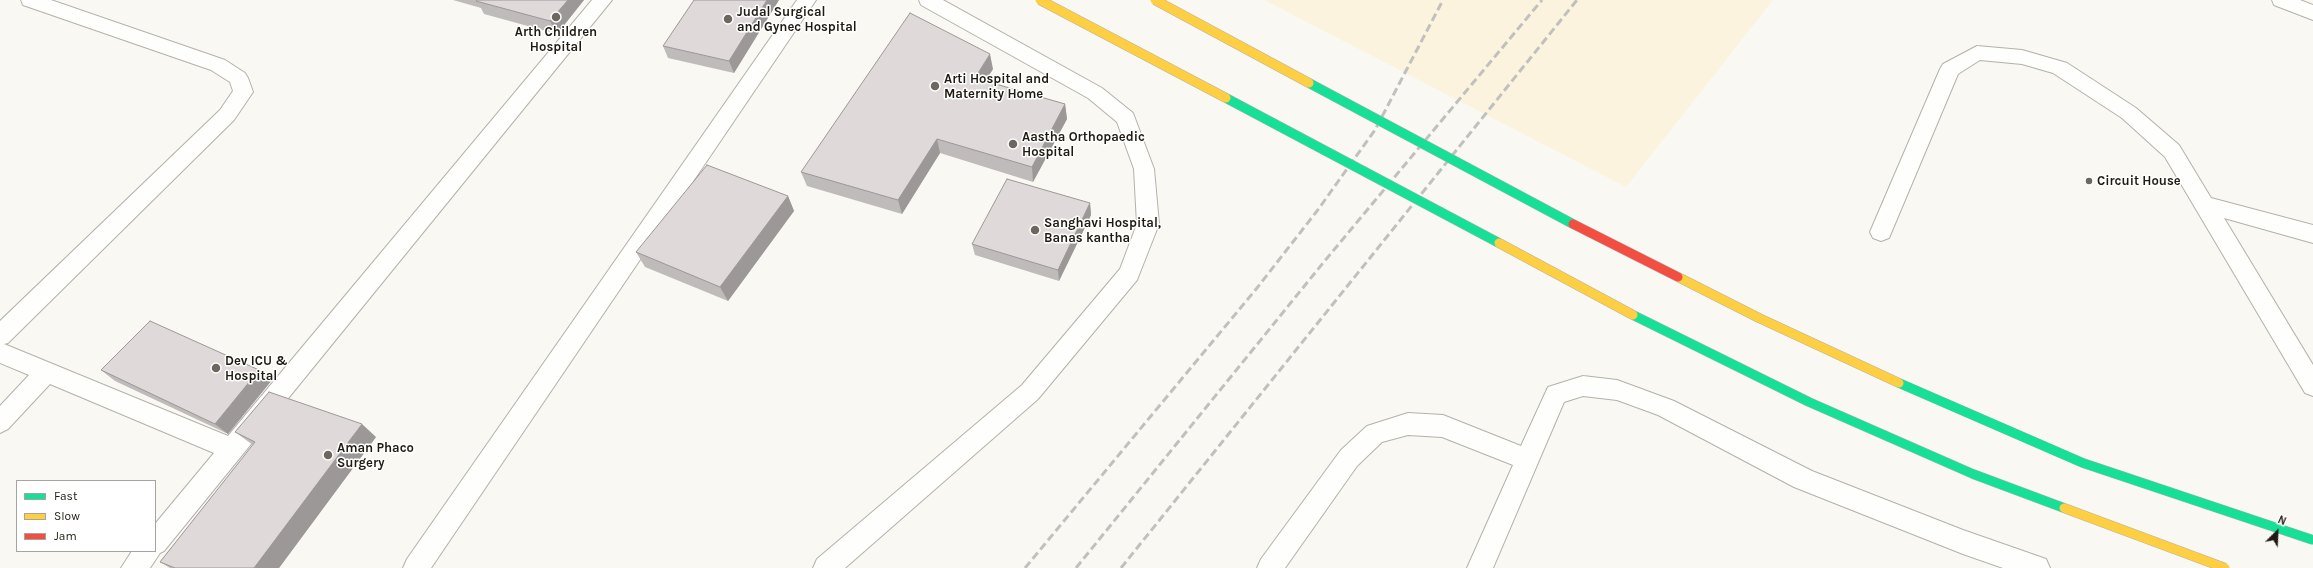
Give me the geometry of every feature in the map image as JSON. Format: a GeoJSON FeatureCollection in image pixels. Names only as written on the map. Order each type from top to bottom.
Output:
{"type":"FeatureCollection","features":[{"type":"Feature","properties":{"kind":"main road"},"geometry":{"type":"LineString","coordinates":[[1040,0],[1656,327],[1810,402],[1973,474],[2225,568]]}},
{"type":"Feature","properties":{"kind":"main road"},"geometry":{"type":"LineString","coordinates":[[1155,0],[1512,193],[1759,318],[1925,395],[2083,463],[2222,511],[2313,540]]}},
{"type":"Feature","properties":{"kind":"street"},"geometry":{"type":"LineString","coordinates":[[0,336],[227,115],[243,92],[238,78],[218,65],[30,0]]}},
{"type":"Feature","properties":{"kind":"street"},"geometry":{"type":"LineString","coordinates":[[156,542],[603,0]]}},
{"type":"Feature","properties":{"kind":"street"},"geometry":{"type":"LineString","coordinates":[[416,568],[807,0]]}},
{"type":"Feature","properties":{"kind":"street"},"geometry":{"type":"LineString","coordinates":[[826,568],[1030,392],[1129,274],[1148,224],[1144,169],[1126,118],[1095,93],[928,0]]}},
{"type":"Feature","properties":{"kind":"street"},"geometry":{"type":"LineString","coordinates":[[2281,0],[2313,13]]}},
{"type":"Feature","properties":{"kind":"street"},"geometry":{"type":"LineString","coordinates":[[1882,232],[1950,70],[1977,53],[2022,57],[2060,68],[2129,113],[2172,151],[2313,386]]}},
{"type":"Feature","properties":{"kind":"street"},"geometry":{"type":"LineString","coordinates":[[2206,206],[2313,234]]}},
{"type":"Feature","properties":{"kind":"street"},"geometry":{"type":"LineString","coordinates":[[0,353],[232,449]]}},
{"type":"Feature","properties":{"kind":"street"},"geometry":{"type":"LineString","coordinates":[[0,422],[47,372]]}},
{"type":"Feature","properties":{"kind":"street"},"geometry":{"type":"LineString","coordinates":[[1480,568],[1526,459],[1556,394],[1583,386],[1617,390],[1666,408],[1803,479],[1963,542],[2037,568]]}},
{"type":"Feature","properties":{"kind":"street"},"geometry":{"type":"LineString","coordinates":[[1270,568],[1349,458],[1376,434],[1408,424],[1443,426],[1526,459]]}},
{"type":"Feature","properties":{"kind":"street"},"geometry":{"type":"LineString","coordinates":[[134,568],[147,552]]}},
{"type":"Feature","properties":{"kind":"shaded area"},"geometry":{"type":"Polygon","coordinates":[[[1264,0],[1773,0],[1626,187],[1264,0]]]}},
{"type":"Feature","properties":{"kind":"building"},"geometry":{"type":"Polygon","coordinates":[[[568,0],[550,21],[476,1],[568,0]]]}},
{"type":"Feature","properties":{"kind":"building"},"geometry":{"type":"Polygon","coordinates":[[[694,0],[767,0],[729,61],[663,46],[694,0]]]}},
{"type":"Feature","properties":{"kind":"building"},"geometry":{"type":"Polygon","coordinates":[[[910,13],[990,54],[975,78],[1065,104],[1032,167],[937,139],[898,200],[801,172],[910,13]]]}},
{"type":"Feature","properties":{"kind":"building"},"geometry":{"type":"Polygon","coordinates":[[[707,165],[788,196],[720,287],[636,252],[707,165]]]}},
{"type":"Feature","properties":{"kind":"building"},"geometry":{"type":"Polygon","coordinates":[[[1007,179],[1090,203],[1058,270],[972,244],[1007,179]]]}},
{"type":"Feature","properties":{"kind":"building"},"geometry":{"type":"Polygon","coordinates":[[[150,321],[259,370],[215,424],[101,370],[150,321]]]}},
{"type":"Feature","properties":{"kind":"building"},"geometry":{"type":"Polygon","coordinates":[[[269,392],[362,424],[254,568],[175,568],[160,562],[255,442],[235,432],[269,392]]]}},
{"type":"Feature","properties":{"kind":"railway"},"geometry":{"type":"LineString","coordinates":[[1025,568],[1257,288],[1317,211],[1375,130],[1443,0]]}},
{"type":"Feature","properties":{"kind":"railway"},"geometry":{"type":"LineString","coordinates":[[1076,568],[1323,263],[1542,0]]}},
{"type":"Feature","properties":{"kind":"railway"},"geometry":{"type":"LineString","coordinates":[[1121,568],[1577,0]]}},
{"type":"Feature","properties":{"kind":"traffic: fast"},"geometry":{"type":"LineString","coordinates":[[1309,83],[1573,224]]}},
{"type":"Feature","properties":{"kind":"traffic: fast"},"geometry":{"type":"LineString","coordinates":[[1226,98],[1499,243]]}},
{"type":"Feature","properties":{"kind":"traffic: fast"},"geometry":{"type":"LineString","coordinates":[[1633,315],[1809,402],[1973,474],[2064,508]]}},
{"type":"Feature","properties":{"kind":"traffic: fast"},"geometry":{"type":"LineString","coordinates":[[1899,383],[2083,463],[2313,540]]}},
{"type":"Feature","properties":{"kind":"traffic: slow"},"geometry":{"type":"LineString","coordinates":[[1040,0],[1226,98]]}},
{"type":"Feature","properties":{"kind":"traffic: slow"},"geometry":{"type":"LineString","coordinates":[[1155,0],[1309,83]]}},
{"type":"Feature","properties":{"kind":"traffic: slow"},"geometry":{"type":"LineString","coordinates":[[1499,243],[1633,315]]}},
{"type":"Feature","properties":{"kind":"traffic: slow"},"geometry":{"type":"LineString","coordinates":[[1678,277],[1759,318],[1899,383]]}},
{"type":"Feature","properties":{"kind":"traffic: slow"},"geometry":{"type":"LineString","coordinates":[[2064,508],[2225,568]]}},
{"type":"Feature","properties":{"kind":"traffic: jam"},"geometry":{"type":"LineString","coordinates":[[1573,224],[1678,277]]}},
{"type":"Feature","properties":{"kind":"place","name":"Arth Children Hospital"},"geometry":{"type":"Point","coordinates":[556,17]}},
{"type":"Feature","properties":{"kind":"place","name":"Judal Surgical and Gynec Hospital"},"geometry":{"type":"Point","coordinates":[728,19]}},
{"type":"Feature","properties":{"kind":"place","name":"Arti Hospital and Maternity Home"},"geometry":{"type":"Point","coordinates":[935,86]}},
{"type":"Feature","properties":{"kind":"place","name":"Aastha Orthopaedic Hospital"},"geometry":{"type":"Point","coordinates":[1013,144]}},
{"type":"Feature","properties":{"kind":"place","name":"Circuit House"},"geometry":{"type":"Point","coordinates":[2089,181]}},
{"type":"Feature","properties":{"kind":"place","name":"Sanghavi Hospital, Banas kantha"},"geometry":{"type":"Point","coordinates":[1035,230]}},
{"type":"Feature","properties":{"kind":"place","name":"Dev ICU & Hospital"},"geometry":{"type":"Point","coordinates":[216,368]}},
{"type":"Feature","properties":{"kind":"place","name":"Aman Phaco Surgery"},"geometry":{"type":"Point","coordinates":[328,455]}}]}
